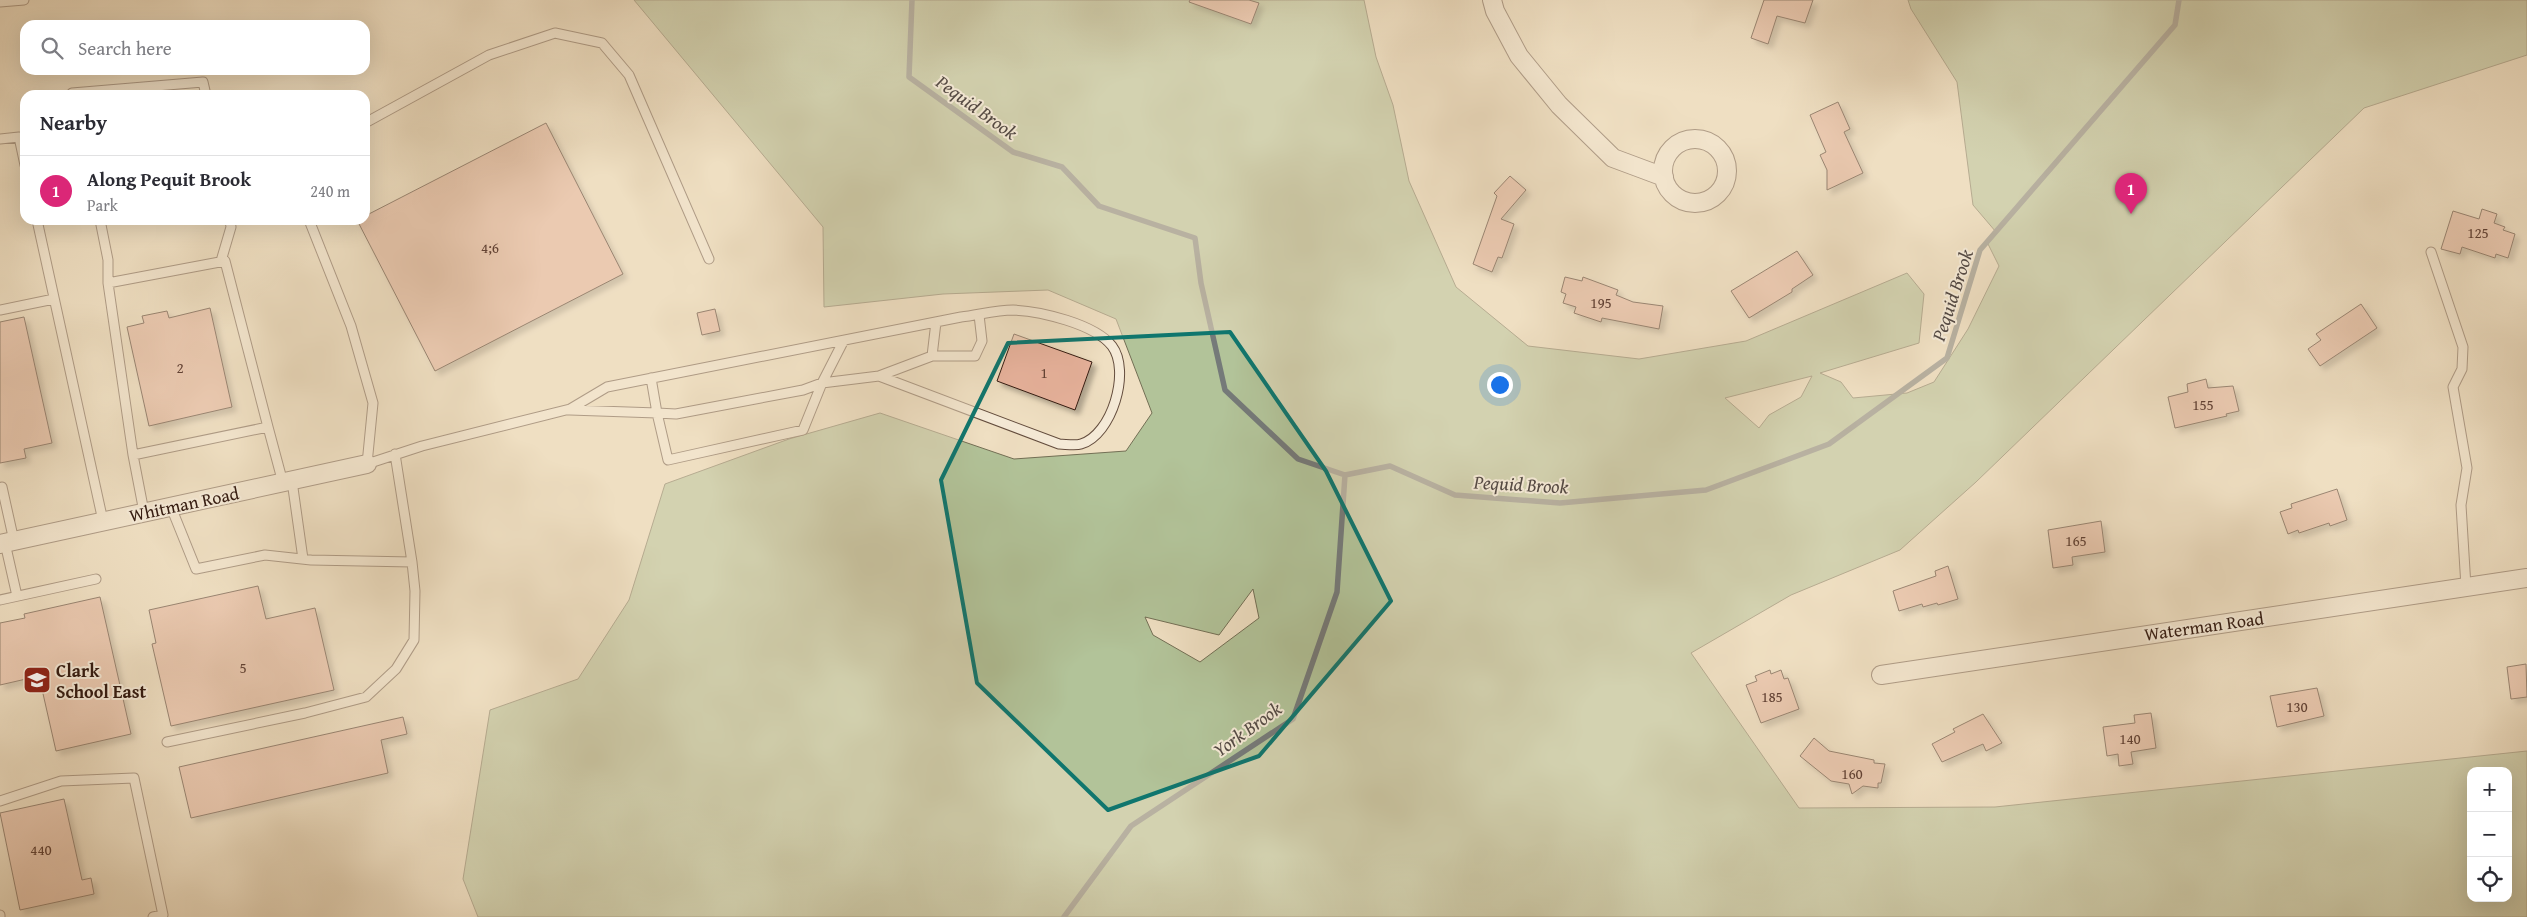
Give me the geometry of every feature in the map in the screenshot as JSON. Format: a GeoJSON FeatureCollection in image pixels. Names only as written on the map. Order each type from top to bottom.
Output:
{"type":"FeatureCollection","features":[{"type":"Feature","properties":{"kind":"street"},"geometry":{"type":"LineString","coordinates":[[1492,0],[1495,11],[1520,56],[1559,105],[1613,158],[1664,177]]}},
{"type":"Feature","properties":{"kind":"street","name":"Whitman Road"},"geometry":{"type":"LineString","coordinates":[[7,543],[367,464]]}},
{"type":"Feature","properties":{"kind":"street","name":"Waterman Road"},"geometry":{"type":"LineString","coordinates":[[1881,675],[2527,578]]}},
{"type":"Feature","properties":{"kind":"lane"},"geometry":{"type":"LineString","coordinates":[[0,2],[24,0]]}},
{"type":"Feature","properties":{"kind":"lane"},"geometry":{"type":"LineString","coordinates":[[370,120],[489,55],[554,33],[602,43],[629,75],[709,259]]}},
{"type":"Feature","properties":{"kind":"lane"},"geometry":{"type":"LineString","coordinates":[[108,90],[203,82],[205,90]]}},
{"type":"Feature","properties":{"kind":"lane"},"geometry":{"type":"LineString","coordinates":[[0,139],[19,137],[20,142]]}},
{"type":"Feature","properties":{"kind":"lane"},"geometry":{"type":"LineString","coordinates":[[38,225],[103,521]]}},
{"type":"Feature","properties":{"kind":"lane"},"geometry":{"type":"LineString","coordinates":[[101,225],[108,260],[108,283],[133,454],[144,512]]}},
{"type":"Feature","properties":{"kind":"lane"},"geometry":{"type":"LineString","coordinates":[[221,261],[231,225]]}},
{"type":"Feature","properties":{"kind":"lane"},"geometry":{"type":"LineString","coordinates":[[311,225],[351,326],[373,403],[367,464],[395,454],[570,410],[676,414],[803,390],[822,383],[879,376],[932,356],[976,356],[982,341],[979,315]]}},
{"type":"Feature","properties":{"kind":"lane"},"geometry":{"type":"LineString","coordinates":[[2431,252],[2463,347],[2462,369],[2454,387],[2467,468],[2461,505],[2466,587]]}},
{"type":"Feature","properties":{"kind":"lane"},"geometry":{"type":"LineString","coordinates":[[108,283],[225,261],[268,427],[288,482],[303,559]]}},
{"type":"Feature","properties":{"kind":"lane"},"geometry":{"type":"LineString","coordinates":[[0,310],[54,299]]}},
{"type":"Feature","properties":{"kind":"lane"},"geometry":{"type":"LineString","coordinates":[[570,410],[607,387],[843,342],[936,322],[1013,310],[1054,316],[1092,330],[1112,346],[1121,373],[1114,406],[1102,430],[1082,444],[1059,444],[879,376]]}},
{"type":"Feature","properties":{"kind":"lane"},"geometry":{"type":"LineString","coordinates":[[932,356],[936,322]]}},
{"type":"Feature","properties":{"kind":"lane"},"geometry":{"type":"LineString","coordinates":[[651,378],[668,460],[803,430],[822,383],[843,342]]}},
{"type":"Feature","properties":{"kind":"lane"},"geometry":{"type":"LineString","coordinates":[[133,454],[268,427]]}},
{"type":"Feature","properties":{"kind":"lane"},"geometry":{"type":"LineString","coordinates":[[167,742],[305,713],[366,697],[396,669],[414,640],[415,591],[395,454]]}},
{"type":"Feature","properties":{"kind":"lane"},"geometry":{"type":"LineString","coordinates":[[0,488],[2,487],[7,543],[17,596]]}},
{"type":"Feature","properties":{"kind":"lane"},"geometry":{"type":"LineString","coordinates":[[171,507],[196,568],[265,555],[303,559],[412,562]]}},
{"type":"Feature","properties":{"kind":"lane"},"geometry":{"type":"LineString","coordinates":[[0,600],[96,579]]}},
{"type":"Feature","properties":{"kind":"lane"},"geometry":{"type":"LineString","coordinates":[[0,801],[61,781],[134,778],[162,915],[153,917]]}},
{"type":"Feature","properties":{"kind":"highlighted area"},"geometry":{"type":"Polygon","coordinates":[[[1230,332],[1326,471],[1391,601],[1259,756],[1108,810],[977,683],[941,480],[1008,343],[1230,332]]]}},
{"type":"Feature","properties":{"kind":"green space"},"geometry":{"type":"Polygon","coordinates":[[[634,0],[1364,0],[1376,57],[1393,105],[1409,181],[1456,287],[1528,346],[1639,359],[1746,341],[1907,273],[1924,294],[1919,343],[1820,373],[1841,382],[1853,398],[1907,393],[1934,382],[1968,329],[1999,266],[1987,242],[1996,232],[1973,205],[1957,82],[1911,9],[1908,0],[2527,0],[2527,55],[2364,108],[1976,482],[1900,550],[1791,595],[1691,653],[1799,808],[1995,807],[2527,751],[2527,917],[478,917],[463,879],[490,710],[578,679],[629,600],[665,484],[789,439],[880,413],[1014,459],[1126,451],[1152,413],[1116,319],[1048,290],[943,294],[824,307],[823,227],[634,0]],[[1812,376],[1725,398],[1759,428],[1769,415],[1801,397],[1812,376]],[[1253,589],[1219,635],[1145,617],[1153,635],[1200,662],[1259,618],[1253,589]]]}},
{"type":"Feature","properties":{"kind":"building"},"geometry":{"type":"Polygon","coordinates":[[[1190,0],[1249,0],[1259,3],[1251,24],[1189,2],[1190,0]]]}},
{"type":"Feature","properties":{"kind":"building"},"geometry":{"type":"Polygon","coordinates":[[[1764,0],[1813,0],[1805,23],[1777,16],[1768,44],[1751,38],[1764,0]]]}},
{"type":"Feature","properties":{"kind":"building"},"geometry":{"type":"Polygon","coordinates":[[[1838,102],[1850,129],[1844,132],[1863,173],[1827,190],[1827,170],[1820,155],[1826,152],[1810,115],[1838,102]]]}},
{"type":"Feature","properties":{"kind":"building"},"geometry":{"type":"Polygon","coordinates":[[[546,123],[623,274],[435,371],[360,225],[370,225],[370,213],[546,123]]]}},
{"type":"Feature","properties":{"kind":"building"},"geometry":{"type":"Polygon","coordinates":[[[1510,176],[1526,190],[1501,219],[1514,224],[1502,258],[1498,257],[1492,272],[1473,264],[1497,196],[1494,193],[1510,176]]]}},
{"type":"Feature","properties":{"kind":"building"},"geometry":{"type":"Polygon","coordinates":[[[2482,209],[2497,214],[2494,223],[2505,227],[2503,230],[2515,234],[2508,258],[2496,254],[2495,258],[2462,247],[2460,254],[2441,249],[2453,211],[2479,219],[2482,209]]]}},
{"type":"Feature","properties":{"kind":"building"},"geometry":{"type":"Polygon","coordinates":[[[1797,251],[1813,275],[1792,289],[1792,292],[1749,318],[1731,291],[1797,251]]]}},
{"type":"Feature","properties":{"kind":"building"},"geometry":{"type":"Polygon","coordinates":[[[1565,277],[1582,281],[1583,277],[1618,290],[1616,295],[1633,302],[1663,306],[1659,329],[1602,318],[1601,322],[1574,313],[1576,307],[1563,303],[1566,294],[1561,292],[1565,277]]]}},
{"type":"Feature","properties":{"kind":"building"},"geometry":{"type":"Polygon","coordinates":[[[2361,304],[2377,328],[2320,366],[2308,349],[2321,340],[2316,334],[2361,304]]]}},
{"type":"Feature","properties":{"kind":"building"},"geometry":{"type":"Polygon","coordinates":[[[210,308],[232,407],[149,426],[127,327],[144,323],[142,316],[167,311],[169,318],[210,308]]]}},
{"type":"Feature","properties":{"kind":"building"},"geometry":{"type":"Polygon","coordinates":[[[715,309],[720,331],[702,335],[697,313],[715,309]]]}},
{"type":"Feature","properties":{"kind":"building"},"geometry":{"type":"Polygon","coordinates":[[[24,317],[52,443],[24,449],[26,458],[0,463],[0,322],[24,317]]]}},
{"type":"Feature","properties":{"kind":"building"},"geometry":{"type":"Polygon","coordinates":[[[1014,334],[1092,362],[1075,410],[997,381],[1014,334]]]}},
{"type":"Feature","properties":{"kind":"building"},"geometry":{"type":"Polygon","coordinates":[[[2206,379],[2208,388],[2233,386],[2239,411],[2226,414],[2227,416],[2175,428],[2168,397],[2188,392],[2187,384],[2206,379]]]}},
{"type":"Feature","properties":{"kind":"building"},"geometry":{"type":"Polygon","coordinates":[[[2337,489],[2347,520],[2330,526],[2329,523],[2299,533],[2298,530],[2288,534],[2280,512],[2292,508],[2291,504],[2337,489]]]}},
{"type":"Feature","properties":{"kind":"building"},"geometry":{"type":"Polygon","coordinates":[[[2101,521],[2105,552],[2072,557],[2073,565],[2053,568],[2048,530],[2101,521]]]}},
{"type":"Feature","properties":{"kind":"building"},"geometry":{"type":"Polygon","coordinates":[[[1948,566],[1958,599],[1938,605],[1937,603],[1923,607],[1922,604],[1899,611],[1893,591],[1936,576],[1935,571],[1948,566]]]}},
{"type":"Feature","properties":{"kind":"building"},"geometry":{"type":"Polygon","coordinates":[[[258,586],[266,619],[315,608],[334,690],[171,726],[152,644],[156,643],[149,610],[258,586]]]}},
{"type":"Feature","properties":{"kind":"building"},"geometry":{"type":"Polygon","coordinates":[[[100,597],[131,734],[56,751],[39,676],[0,685],[0,623],[25,618],[24,614],[100,597]]]}},
{"type":"Feature","properties":{"kind":"building"},"geometry":{"type":"Polygon","coordinates":[[[2526,664],[2527,697],[2511,699],[2507,667],[2526,664]]]}},
{"type":"Feature","properties":{"kind":"building"},"geometry":{"type":"Polygon","coordinates":[[[1770,670],[1771,674],[1781,670],[1784,679],[1788,678],[1799,709],[1761,723],[1746,685],[1757,681],[1755,676],[1770,670]]]}},
{"type":"Feature","properties":{"kind":"building"},"geometry":{"type":"Polygon","coordinates":[[[2317,688],[2324,716],[2277,727],[2270,696],[2317,688]]]}},
{"type":"Feature","properties":{"kind":"building"},"geometry":{"type":"Polygon","coordinates":[[[2151,713],[2156,748],[2131,752],[2133,764],[2119,766],[2118,754],[2107,756],[2103,727],[2135,723],[2134,715],[2151,713]]]}},
{"type":"Feature","properties":{"kind":"building"},"geometry":{"type":"Polygon","coordinates":[[[1983,714],[2002,743],[1986,751],[1983,744],[1942,762],[1932,744],[1955,732],[1953,729],[1983,714]]]}},
{"type":"Feature","properties":{"kind":"building"},"geometry":{"type":"Polygon","coordinates":[[[403,717],[407,734],[381,740],[388,773],[191,818],[179,767],[403,717]]]}},
{"type":"Feature","properties":{"kind":"building"},"geometry":{"type":"Polygon","coordinates":[[[1814,738],[1829,751],[1874,760],[1874,763],[1885,764],[1878,788],[1863,786],[1852,794],[1849,784],[1831,781],[1800,756],[1814,738]]]}},
{"type":"Feature","properties":{"kind":"building"},"geometry":{"type":"Polygon","coordinates":[[[64,799],[82,880],[91,878],[94,894],[20,910],[0,813],[64,799]]]}},
{"type":"Feature","properties":{"kind":"waterway","name":"Pequid Brook"},"geometry":{"type":"LineString","coordinates":[[912,0],[909,77],[1013,152],[1062,167],[1099,206],[1195,238],[1201,283],[1225,390],[1298,459],[1345,475],[1390,466],[1455,495],[1560,503],[1706,490],[1829,444],[1947,358],[1980,250],[2175,25],[2179,0]]}},
{"type":"Feature","properties":{"kind":"waterway","name":"York Brook"},"geometry":{"type":"LineString","coordinates":[[1064,917],[1131,826],[1293,719],[1337,592],[1345,475]]}},
{"type":"Feature","properties":{"kind":"place","name":"Along Pequit Brook"},"geometry":{"type":"Point","coordinates":[2131,214]}},
{"type":"Feature","properties":{"kind":"place","name":"Clark School East"},"geometry":{"type":"Point","coordinates":[37,680]}}]}
